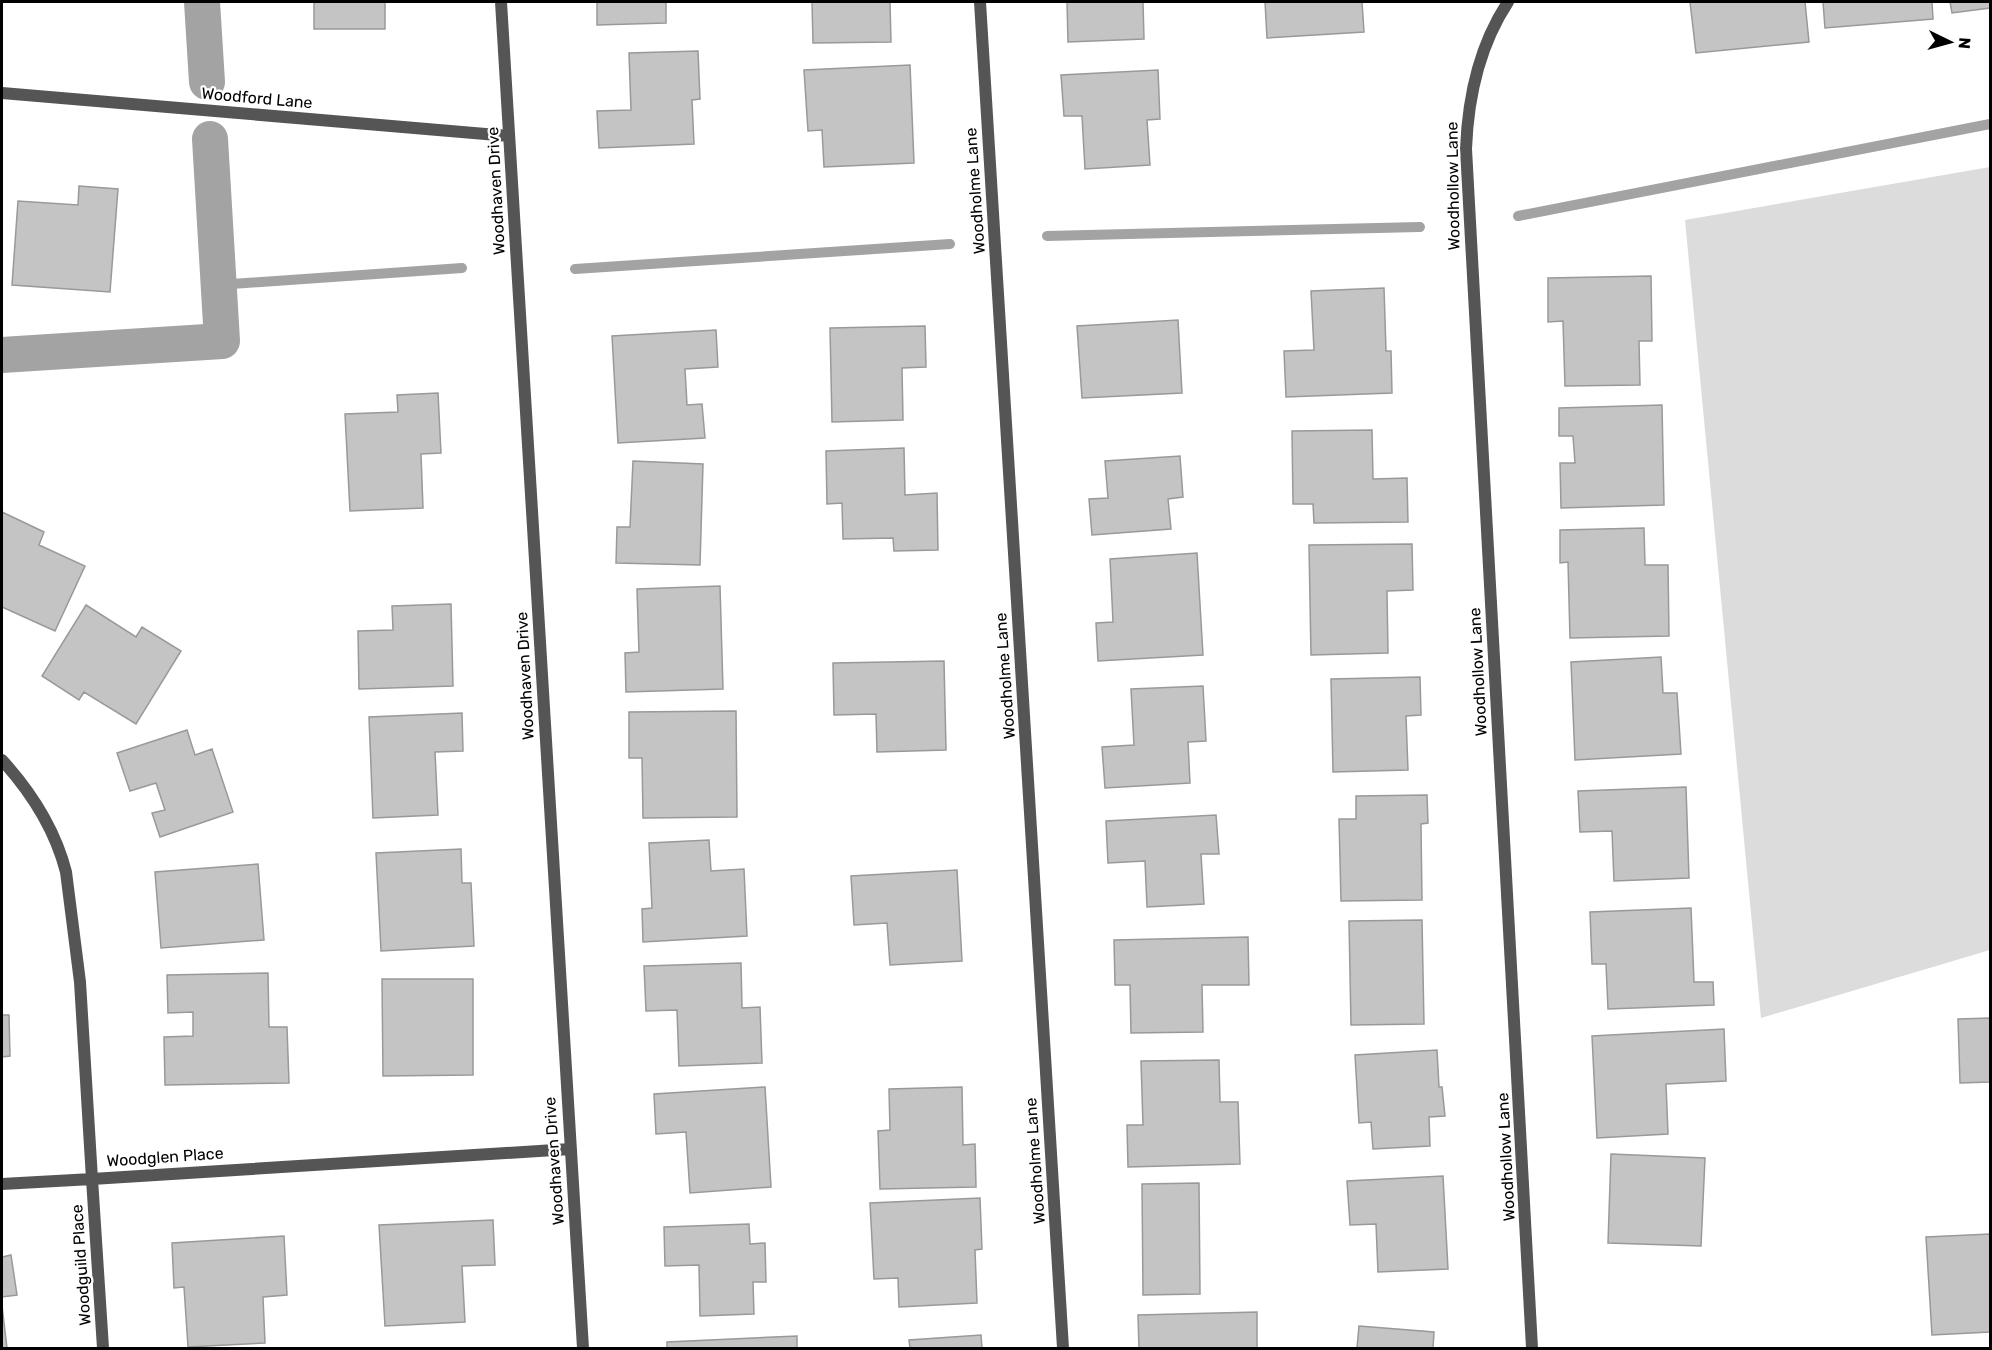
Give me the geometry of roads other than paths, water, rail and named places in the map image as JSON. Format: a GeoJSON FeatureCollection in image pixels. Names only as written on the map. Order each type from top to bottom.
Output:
{"type":"FeatureCollection","features":[{"type":"Feature","properties":{"kind":"street","name":"Woodhaven Drive"},"geometry":{"type":"LineString","coordinates":[[501,2],[583,1348]]}},
{"type":"Feature","properties":{"kind":"street","name":"Woodholme Lane"},"geometry":{"type":"LineString","coordinates":[[980,2],[1063,1348]]}},
{"type":"Feature","properties":{"kind":"street","name":"Woodhollow Lane"},"geometry":{"type":"LineString","coordinates":[[1508,2],[1491,33],[1474,79],[1469,100],[1466,149],[1532,1348]]}},
{"type":"Feature","properties":{"kind":"street","name":"Woodford Lane"},"geometry":{"type":"LineString","coordinates":[[2,93],[509,136]]}},
{"type":"Feature","properties":{"kind":"street","name":"Woodglen Place"},"geometry":{"type":"LineString","coordinates":[[2,760],[30,794],[43,815],[62,856],[66,873],[80,982],[92,1179],[570,1149]]}},
{"type":"Feature","properties":{"kind":"street"},"geometry":{"type":"LineString","coordinates":[[2,1184],[92,1179]]}},
{"type":"Feature","properties":{"kind":"street","name":"Woodguild Place"},"geometry":{"type":"LineString","coordinates":[[92,1179],[103,1348]]}},
{"type":"Feature","properties":{"kind":"waterway"},"geometry":{"type":"LineString","coordinates":[[202,2],[207,82]]}},
{"type":"Feature","properties":{"kind":"waterway"},"geometry":{"type":"LineString","coordinates":[[1518,216],[1990,124]]}},
{"type":"Feature","properties":{"kind":"waterway"},"geometry":{"type":"LineString","coordinates":[[2,355],[222,341],[210,139]]}},
{"type":"Feature","properties":{"kind":"waterway"},"geometry":{"type":"LineString","coordinates":[[1047,236],[1420,227]]}},
{"type":"Feature","properties":{"kind":"waterway"},"geometry":{"type":"LineString","coordinates":[[575,269],[950,244]]}},
{"type":"Feature","properties":{"kind":"waterway"},"geometry":{"type":"LineString","coordinates":[[218,285],[462,268]]}}]}
